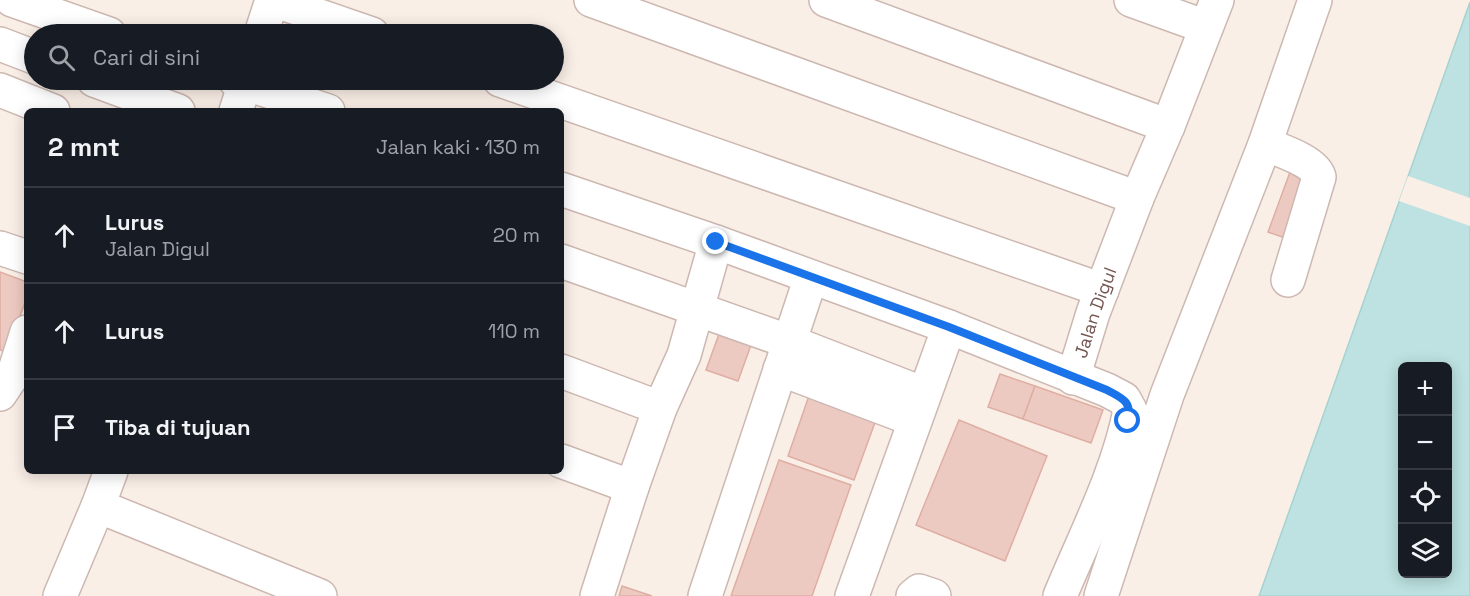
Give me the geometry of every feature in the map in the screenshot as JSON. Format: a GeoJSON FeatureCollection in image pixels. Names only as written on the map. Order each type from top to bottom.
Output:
{"type":"FeatureCollection","features":[{"type":"Feature","properties":{"kind":"street"},"geometry":{"type":"LineString","coordinates":[[12,0],[80,24]]}},
{"type":"Feature","properties":{"kind":"street"},"geometry":{"type":"LineString","coordinates":[[265,24],[273,0],[343,24]]}},
{"type":"Feature","properties":{"kind":"street"},"geometry":{"type":"LineString","coordinates":[[591,0],[1137,198]]}},
{"type":"Feature","properties":{"kind":"street"},"geometry":{"type":"LineString","coordinates":[[826,0],[1168,126]]}},
{"type":"Feature","properties":{"kind":"street"},"geometry":{"type":"LineString","coordinates":[[1131,0],[1212,14]]}},
{"type":"Feature","properties":{"kind":"street"},"geometry":{"type":"LineString","coordinates":[[1101,596],[1167,395],[1265,144],[1315,0]]}},
{"type":"Feature","properties":{"kind":"street","name":"Jalan Digul"},"geometry":{"type":"LineString","coordinates":[[1060,596],[1111,472],[1130,410],[1124,399],[1107,390],[1073,378],[1093,312],[1212,14]]}},
{"type":"Feature","properties":{"kind":"street"},"geometry":{"type":"LineString","coordinates":[[0,44],[24,53]]}},
{"type":"Feature","properties":{"kind":"street"},"geometry":{"type":"LineString","coordinates":[[0,90],[45,108]]}},
{"type":"Feature","properties":{"kind":"street"},"geometry":{"type":"LineString","coordinates":[[121,90],[170,108]]}},
{"type":"Feature","properties":{"kind":"street"},"geometry":{"type":"LineString","coordinates":[[248,90],[317,108]]}},
{"type":"Feature","properties":{"kind":"street"},"geometry":{"type":"LineString","coordinates":[[530,90],[1102,290]]}},
{"type":"Feature","properties":{"kind":"street"},"geometry":{"type":"LineString","coordinates":[[1265,144],[1310,164],[1318,172],[1319,177],[1288,280]]}},
{"type":"Feature","properties":{"kind":"street"},"geometry":{"type":"LineString","coordinates":[[564,190],[716,242],[949,327],[1073,378]]}},
{"type":"Feature","properties":{"kind":"street"},"geometry":{"type":"LineString","coordinates":[[597,596],[660,408],[684,355],[716,242]]}},
{"type":"Feature","properties":{"kind":"street"},"geometry":{"type":"LineString","coordinates":[[0,248],[24,256]]}},
{"type":"Feature","properties":{"kind":"street"},"geometry":{"type":"LineString","coordinates":[[564,262],[697,310],[785,356],[920,406]]}},
{"type":"Feature","properties":{"kind":"street"},"geometry":{"type":"LineString","coordinates":[[705,596],[811,278]]}},
{"type":"Feature","properties":{"kind":"street"},"geometry":{"type":"LineString","coordinates":[[852,596],[949,327]]}},
{"type":"Feature","properties":{"kind":"street"},"geometry":{"type":"LineString","coordinates":[[0,394],[14,373],[24,341]]}},
{"type":"Feature","properties":{"kind":"street"},"geometry":{"type":"LineString","coordinates":[[564,372],[660,408]]}},
{"type":"Feature","properties":{"kind":"street"},"geometry":{"type":"LineString","coordinates":[[564,462],[632,486]]}},
{"type":"Feature","properties":{"kind":"street"},"geometry":{"type":"LineString","coordinates":[[60,596],[110,474]]}},
{"type":"Feature","properties":{"kind":"street"},"geometry":{"type":"LineString","coordinates":[[98,506],[320,596]]}},
{"type":"Feature","properties":{"kind":"street"},"geometry":{"type":"LineString","coordinates":[[913,596],[919,591],[934,596]]}},
{"type":"Feature","properties":{"kind":"water"},"geometry":{"type":"Polygon","coordinates":[[[1470,2],[1470,596],[1259,596],[1470,2]]]}},
{"type":"Feature","properties":{"kind":"pier"},"geometry":{"type":"Polygon","coordinates":[[[1408,176],[1470,198],[1470,226],[1399,201],[1408,176]]]}},
{"type":"Feature","properties":{"kind":"building"},"geometry":{"type":"Polygon","coordinates":[[[1293,164],[1315,172],[1291,240],[1268,232],[1293,164]]]}},
{"type":"Feature","properties":{"kind":"building"},"geometry":{"type":"Polygon","coordinates":[[[0,272],[24,281],[24,305],[7,352],[0,350],[0,272]]]}},
{"type":"Feature","properties":{"kind":"building"},"geometry":{"type":"Polygon","coordinates":[[[719,334],[751,345],[738,381],[706,370],[719,334]]]}},
{"type":"Feature","properties":{"kind":"building"},"geometry":{"type":"Polygon","coordinates":[[[1000,374],[1035,386],[1023,419],[988,407],[1000,374]]]}},
{"type":"Feature","properties":{"kind":"building"},"geometry":{"type":"Polygon","coordinates":[[[1035,386],[1103,410],[1091,443],[1023,419],[1035,386]]]}},
{"type":"Feature","properties":{"kind":"building"},"geometry":{"type":"Polygon","coordinates":[[[810,393],[877,417],[854,480],[788,456],[810,393]]]}},
{"type":"Feature","properties":{"kind":"building"},"geometry":{"type":"Polygon","coordinates":[[[959,420],[1047,456],[1005,561],[916,525],[959,420]]]}},
{"type":"Feature","properties":{"kind":"building"},"geometry":{"type":"Polygon","coordinates":[[[779,460],[851,485],[812,596],[731,596],[779,460]]]}},
{"type":"Feature","properties":{"kind":"building"},"geometry":{"type":"Polygon","coordinates":[[[622,586],[652,596],[619,596],[622,586]]]}},
{"type":"Feature","properties":{"kind":"route"},"geometry":{"type":"LineString","coordinates":[[716,242],[949,327],[1107,390],[1124,399],[1130,410],[1128,421]]}}]}
